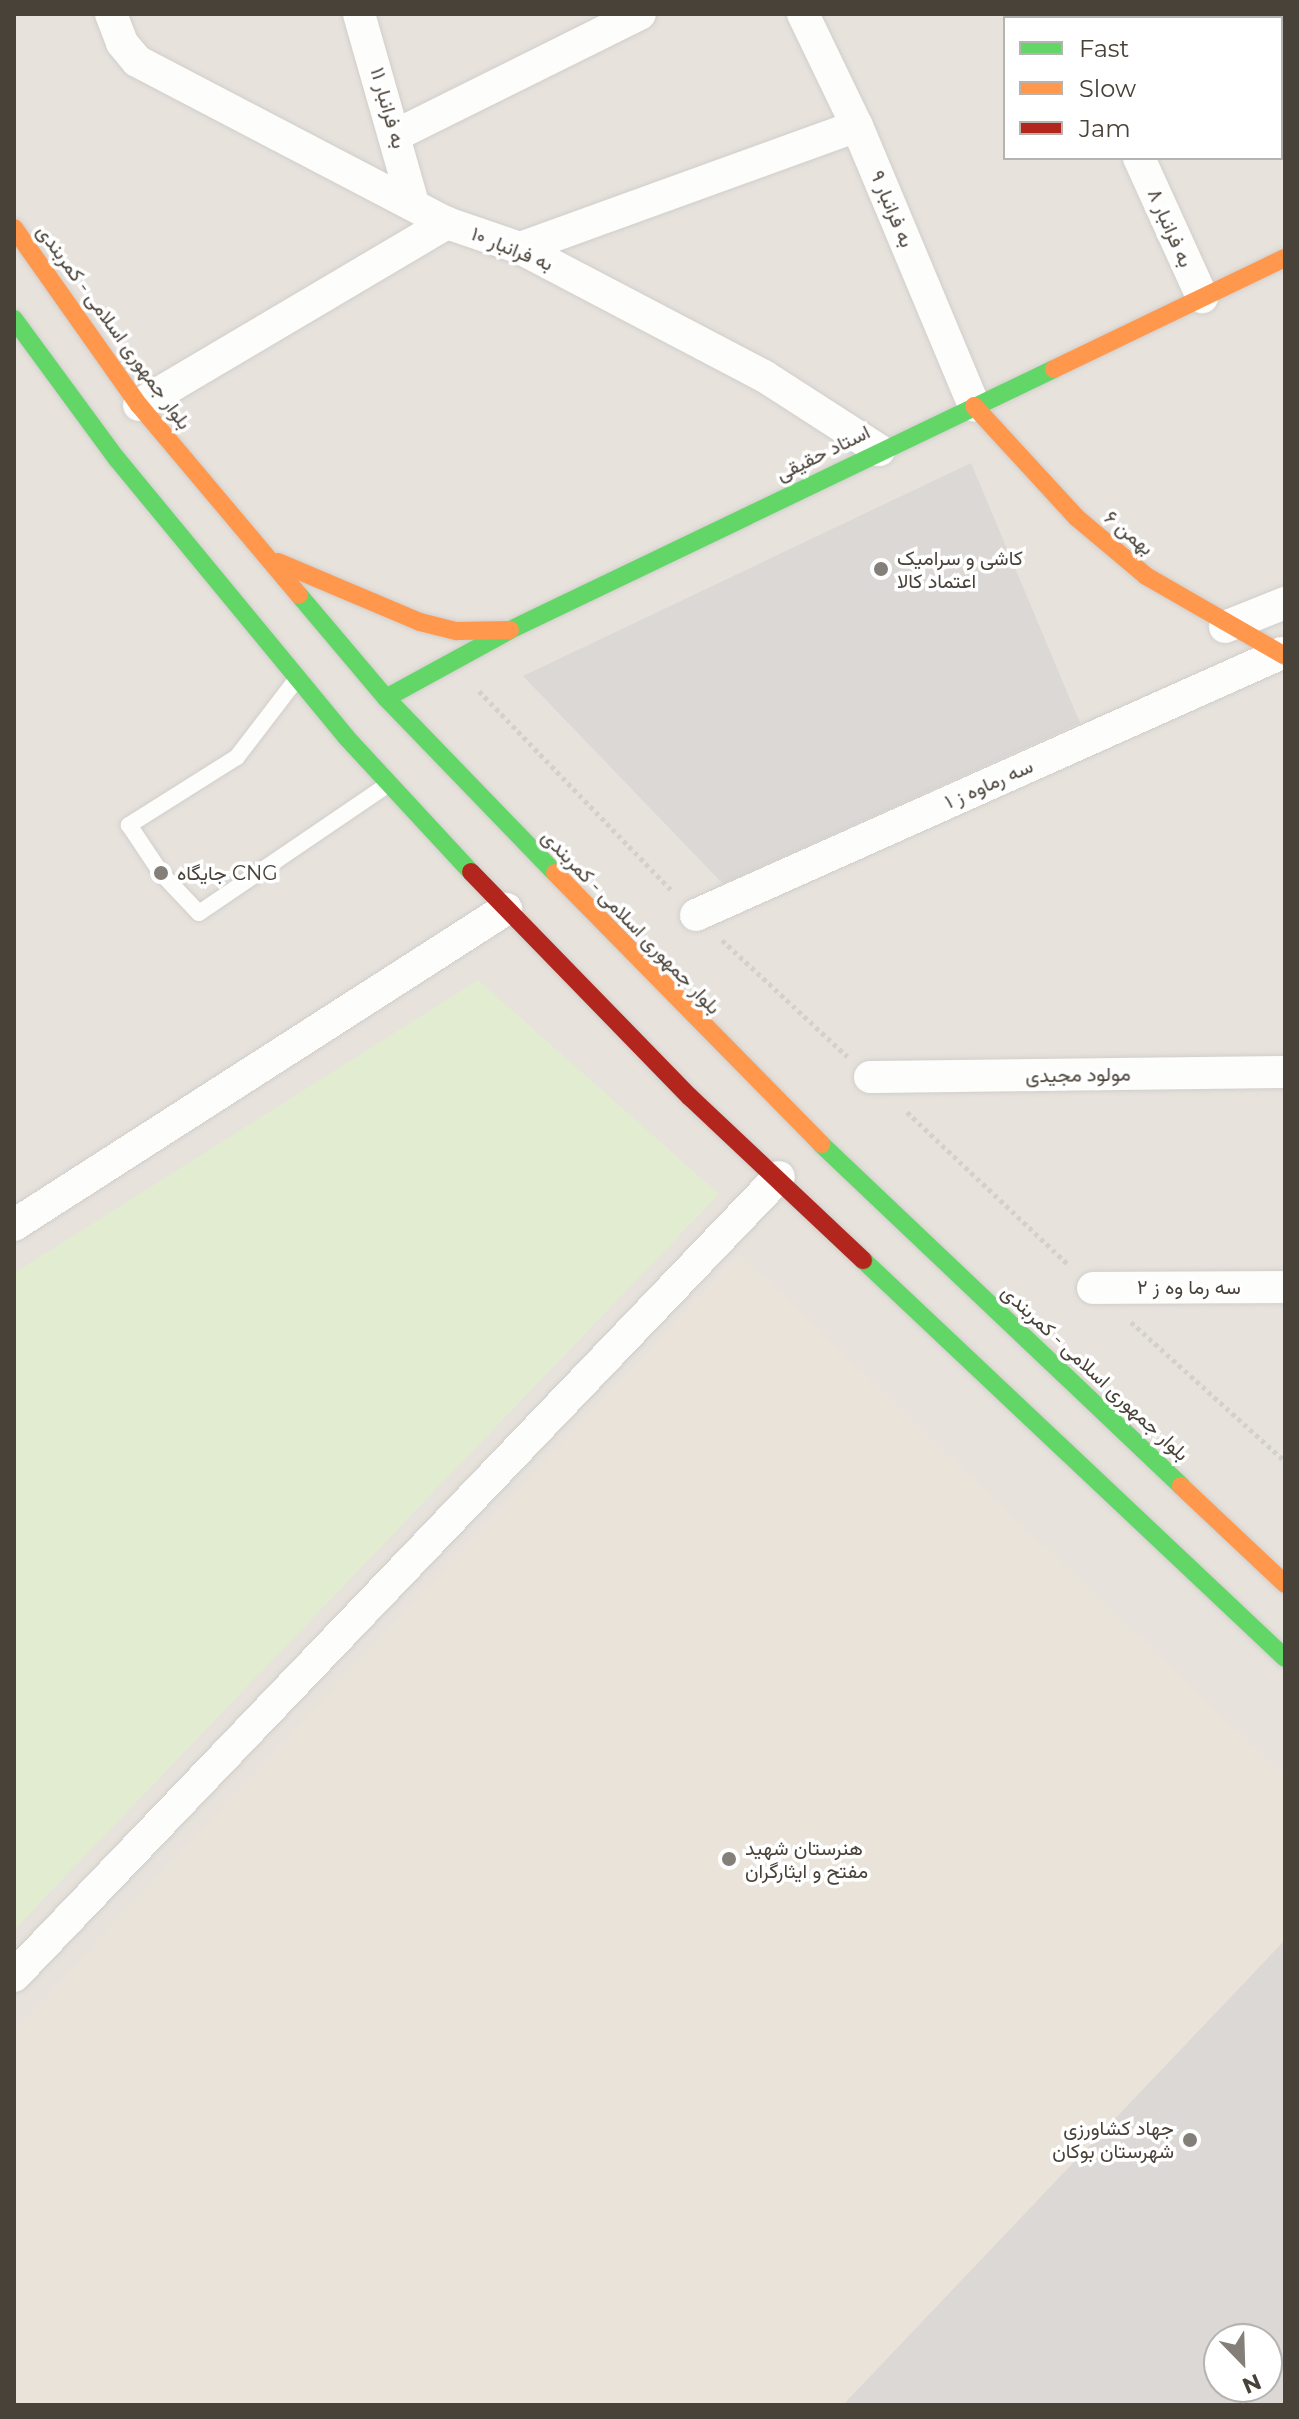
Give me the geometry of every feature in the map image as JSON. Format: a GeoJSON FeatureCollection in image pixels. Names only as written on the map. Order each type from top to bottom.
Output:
{"type":"FeatureCollection","features":[{"type":"Feature","properties":{"kind":"main road","name":"بلوار جمهوری اسلامی - کمربندی"},"geometry":{"type":"LineString","coordinates":[[14,228],[139,405],[386,698],[794,1119],[1285,1584]]}},
{"type":"Feature","properties":{"kind":"main road","name":"استاد حقیقی"},"geometry":{"type":"LineString","coordinates":[[386,698],[510,630],[879,450],[1285,258]]}},
{"type":"Feature","properties":{"kind":"main road"},"geometry":{"type":"LineString","coordinates":[[14,319],[117,459],[297,678],[389,784],[506,909],[690,1097],[779,1177],[1285,1658]]}},
{"type":"Feature","properties":{"kind":"main road","name":"بهمن ۶"},"geometry":{"type":"LineString","coordinates":[[974,406],[1077,518],[1146,576],[1225,627],[1284,654]]}},
{"type":"Feature","properties":{"kind":"main road"},"geometry":{"type":"LineString","coordinates":[[271,559],[420,622],[457,631],[510,630]]}},
{"type":"Feature","properties":{"kind":"street","name":"به فرانبار ۱۰"},"geometry":{"type":"LineString","coordinates":[[111,14],[122,43],[137,61],[447,223],[520,248],[764,376],[879,450]]}},
{"type":"Feature","properties":{"kind":"street","name":"به فرانبار ۱۱"},"geometry":{"type":"LineString","coordinates":[[359,14],[398,134],[413,204]]}},
{"type":"Feature","properties":{"kind":"street"},"geometry":{"type":"LineString","coordinates":[[398,134],[638,14]]}},
{"type":"Feature","properties":{"kind":"street","name":"به فرانبار ۹"},"geometry":{"type":"LineString","coordinates":[[803,14],[857,126],[974,406]]}},
{"type":"Feature","properties":{"kind":"street"},"geometry":{"type":"LineString","coordinates":[[520,248],[857,126]]}},
{"type":"Feature","properties":{"kind":"street","name":"به فرانبار ۸"},"geometry":{"type":"LineString","coordinates":[[1140,160],[1202,297]]}},
{"type":"Feature","properties":{"kind":"street"},"geometry":{"type":"LineString","coordinates":[[139,405],[447,223]]}},
{"type":"Feature","properties":{"kind":"street"},"geometry":{"type":"LineString","coordinates":[[1225,627],[1285,603]]}},
{"type":"Feature","properties":{"kind":"street","name":"سه رماوه ز ۱"},"geometry":{"type":"LineString","coordinates":[[696,915],[1284,654]]}},
{"type":"Feature","properties":{"kind":"street"},"geometry":{"type":"LineString","coordinates":[[14,1225],[506,909]]}},
{"type":"Feature","properties":{"kind":"street","name":"مولود مجیدی"},"geometry":{"type":"LineString","coordinates":[[870,1077],[1285,1072]]}},
{"type":"Feature","properties":{"kind":"street"},"geometry":{"type":"LineString","coordinates":[[14,1976],[779,1177]]}},
{"type":"Feature","properties":{"kind":"street","name":"سه رما وه ز ۲"},"geometry":{"type":"LineString","coordinates":[[1093,1288],[1285,1287]]}},
{"type":"Feature","properties":{"kind":"lane"},"geometry":{"type":"LineString","coordinates":[[297,678],[237,757],[129,825],[161,873],[199,913],[389,784]]}},
{"type":"Feature","properties":{"kind":"shaded area"},"geometry":{"type":"Polygon","coordinates":[[[14,14],[1285,14],[1285,2405],[14,2405],[14,14]]]}},
{"type":"Feature","properties":{"kind":"shaded area","name":"هنرستان شهید مفتح و ایثارگران"},"geometry":{"type":"Polygon","coordinates":[[[739,1254],[1285,1777],[1285,1940],[843,2405],[14,2405],[14,2030],[739,1254]]]}},
{"type":"Feature","properties":{"kind":"green space"},"geometry":{"type":"Polygon","coordinates":[[[478,980],[719,1194],[14,1930],[14,1273],[478,980]]]}},
{"type":"Feature","properties":{"kind":"building","name":"کاشی و سرامیک اعتماد کالا"},"geometry":{"type":"Polygon","coordinates":[[[971,463],[1080,723],[723,884],[523,676],[971,463]]]}},
{"type":"Feature","properties":{"kind":"building","name":"جهاد کشاورزی شهرستان بوکان"},"geometry":{"type":"Polygon","coordinates":[[[1285,1940],[1285,2405],[843,2405],[1285,1940]]]}},
{"type":"Feature","properties":{"kind":"traffic: fast"},"geometry":{"type":"LineString","coordinates":[[14,319],[117,459],[346,737],[471,872]]}},
{"type":"Feature","properties":{"kind":"traffic: fast"},"geometry":{"type":"LineString","coordinates":[[386,698],[510,630],[1054,369]]}},
{"type":"Feature","properties":{"kind":"traffic: fast"},"geometry":{"type":"LineString","coordinates":[[299,595],[386,698],[555,873]]}},
{"type":"Feature","properties":{"kind":"traffic: fast"},"geometry":{"type":"LineString","coordinates":[[821,1144],[1181,1486]]}},
{"type":"Feature","properties":{"kind":"traffic: fast"},"geometry":{"type":"LineString","coordinates":[[863,1260],[1285,1658]]}},
{"type":"Feature","properties":{"kind":"traffic: slow"},"geometry":{"type":"LineString","coordinates":[[14,228],[139,405],[299,595]]}},
{"type":"Feature","properties":{"kind":"traffic: slow"},"geometry":{"type":"LineString","coordinates":[[1054,369],[1285,258]]}},
{"type":"Feature","properties":{"kind":"traffic: slow"},"geometry":{"type":"LineString","coordinates":[[974,406],[1077,518],[1146,576],[1285,656]]}},
{"type":"Feature","properties":{"kind":"traffic: slow"},"geometry":{"type":"LineString","coordinates":[[278,562],[420,622],[457,631],[510,630]]}},
{"type":"Feature","properties":{"kind":"traffic: slow"},"geometry":{"type":"LineString","coordinates":[[555,873],[821,1144]]}},
{"type":"Feature","properties":{"kind":"traffic: slow"},"geometry":{"type":"LineString","coordinates":[[1181,1486],[1285,1584]]}},
{"type":"Feature","properties":{"kind":"traffic: jam"},"geometry":{"type":"LineString","coordinates":[[471,872],[690,1097],[863,1260]]}},
{"type":"Feature","properties":{"kind":"place","name":"کاشی و سرامیک اعتماد کالا"},"geometry":{"type":"Point","coordinates":[881,569]}},
{"type":"Feature","properties":{"kind":"place","name":"جایگاه CNG"},"geometry":{"type":"Point","coordinates":[161,873]}},
{"type":"Feature","properties":{"kind":"place","name":"هنرستان شهید مفتح و ایثارگران"},"geometry":{"type":"Point","coordinates":[729,1859]}},
{"type":"Feature","properties":{"kind":"place","name":"جهاد کشاورزی شهرستان بوکان"},"geometry":{"type":"Point","coordinates":[1190,2140]}}]}
